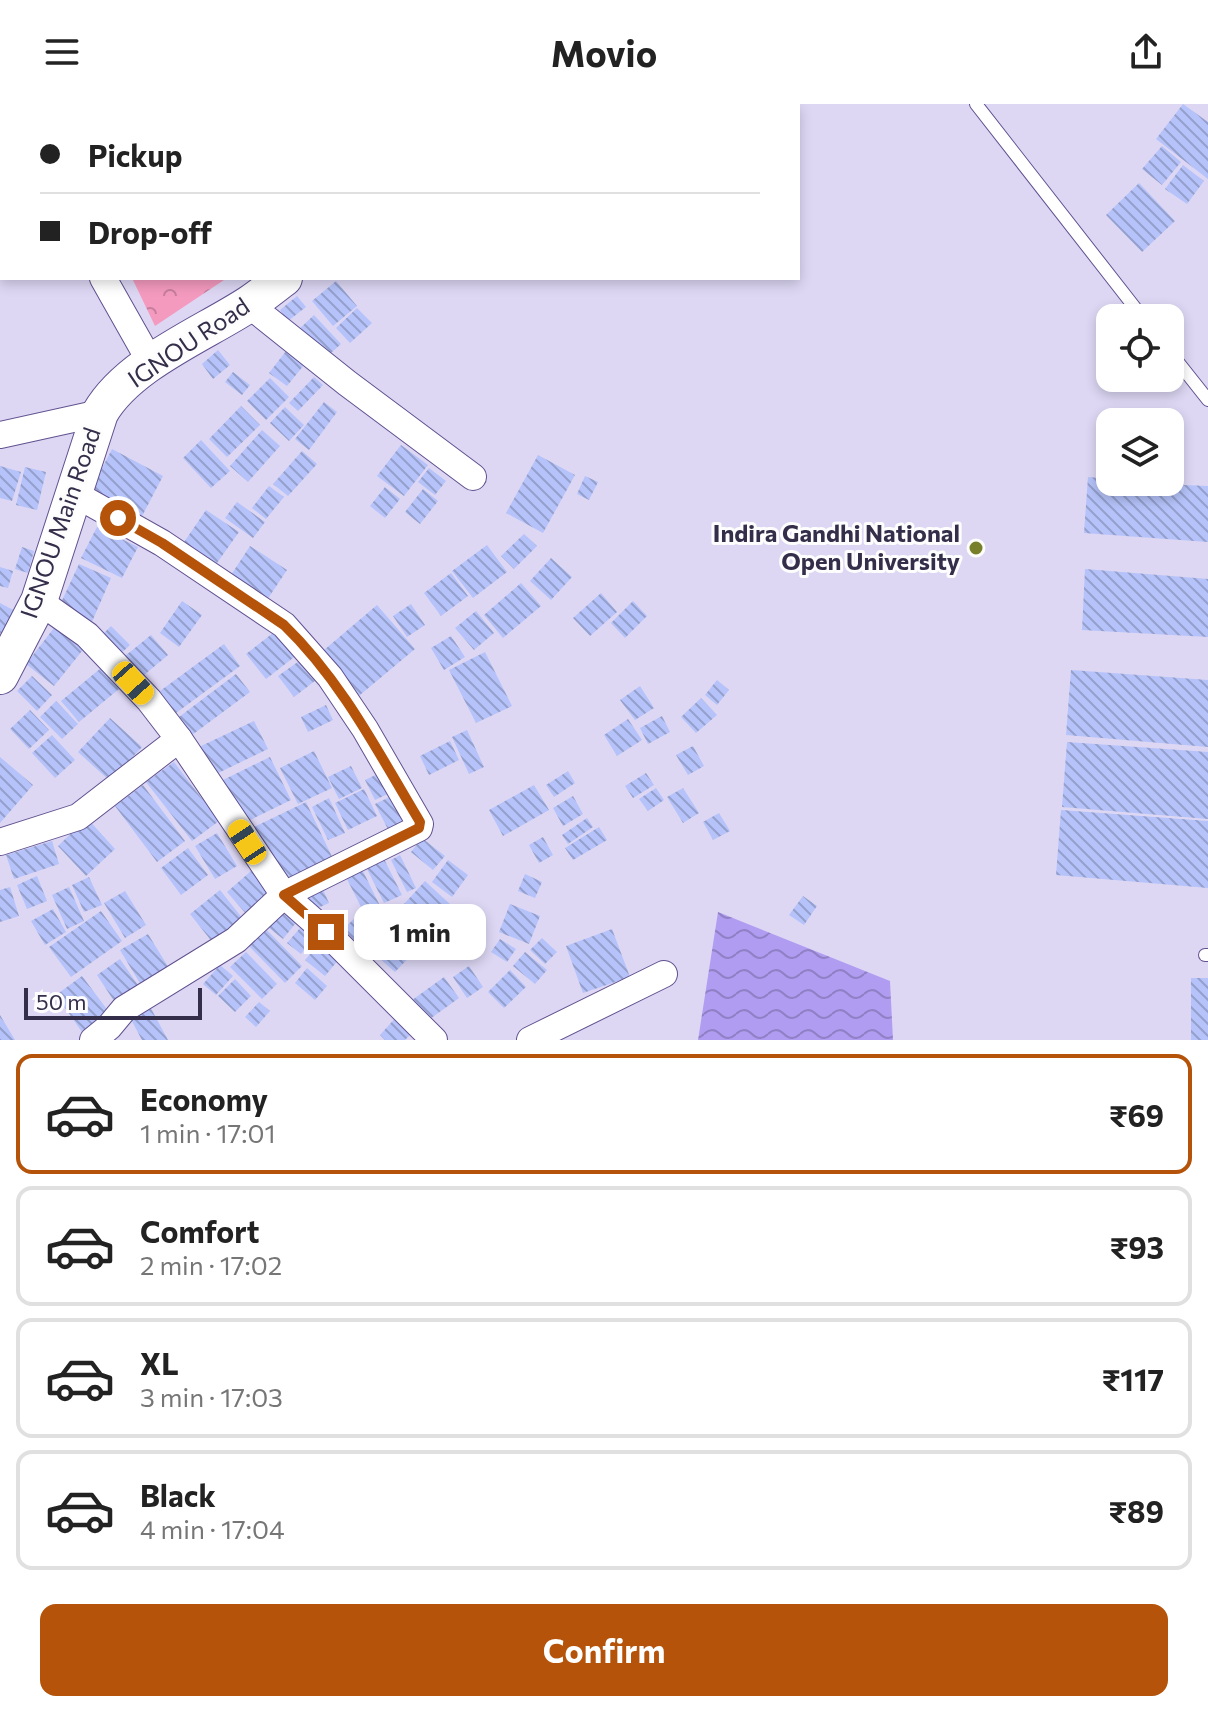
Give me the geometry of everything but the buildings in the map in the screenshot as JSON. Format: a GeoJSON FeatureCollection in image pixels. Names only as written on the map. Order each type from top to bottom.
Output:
{"type":"FeatureCollection","features":[{"type":"Feature","properties":{"kind":"street"},"geometry":{"type":"LineString","coordinates":[[104,280],[151,363]]}},
{"type":"Feature","properties":{"kind":"street","name":"IGNOU Road"},"geometry":{"type":"LineString","coordinates":[[100,413],[112,395],[151,363],[281,280]]}},
{"type":"Feature","properties":{"kind":"street"},"geometry":{"type":"LineString","coordinates":[[248,304],[473,477]]}},
{"type":"Feature","properties":{"kind":"street"},"geometry":{"type":"LineString","coordinates":[[0,435],[100,413]]}},
{"type":"Feature","properties":{"kind":"street","name":"IGNOU Main Road"},"geometry":{"type":"LineString","coordinates":[[0,676],[39,601],[100,413]]}},
{"type":"Feature","properties":{"kind":"street"},"geometry":{"type":"LineString","coordinates":[[73,493],[162,543],[284,625],[330,677],[420,822],[419,828],[284,895],[236,940],[124,1009],[93,1040]]}},
{"type":"Feature","properties":{"kind":"street"},"geometry":{"type":"LineString","coordinates":[[39,601],[87,635],[149,700],[179,739],[284,895],[326,932],[434,1040]]}},
{"type":"Feature","properties":{"kind":"street"},"geometry":{"type":"LineString","coordinates":[[0,842],[78,817],[179,739]]}},
{"type":"Feature","properties":{"kind":"street"},"geometry":{"type":"LineString","coordinates":[[530,1040],[664,974]]}},
{"type":"Feature","properties":{"kind":"lane"},"geometry":{"type":"LineString","coordinates":[[976,104],[1132,304]]}},
{"type":"Feature","properties":{"kind":"lane"},"geometry":{"type":"LineString","coordinates":[[1184,370],[1208,400]]}},
{"type":"Feature","properties":{"kind":"green space"},"geometry":{"type":"Polygon","coordinates":[[[133,280],[224,280],[155,326],[133,280]]]}},
{"type":"Feature","properties":{"kind":"water"},"geometry":{"type":"Polygon","coordinates":[[[718,912],[890,981],[893,1040],[698,1040],[718,912]]]}},
{"type":"Feature","properties":{"kind":"place","name":"Indira Gandhi National Open University"},"geometry":{"type":"Point","coordinates":[976,548]}},
{"type":"Feature","properties":{"kind":"route"},"geometry":{"type":"LineString","coordinates":[[118,518],[162,543],[284,625],[302,642],[365,729],[420,822],[419,828],[284,895],[326,932]]}}]}
